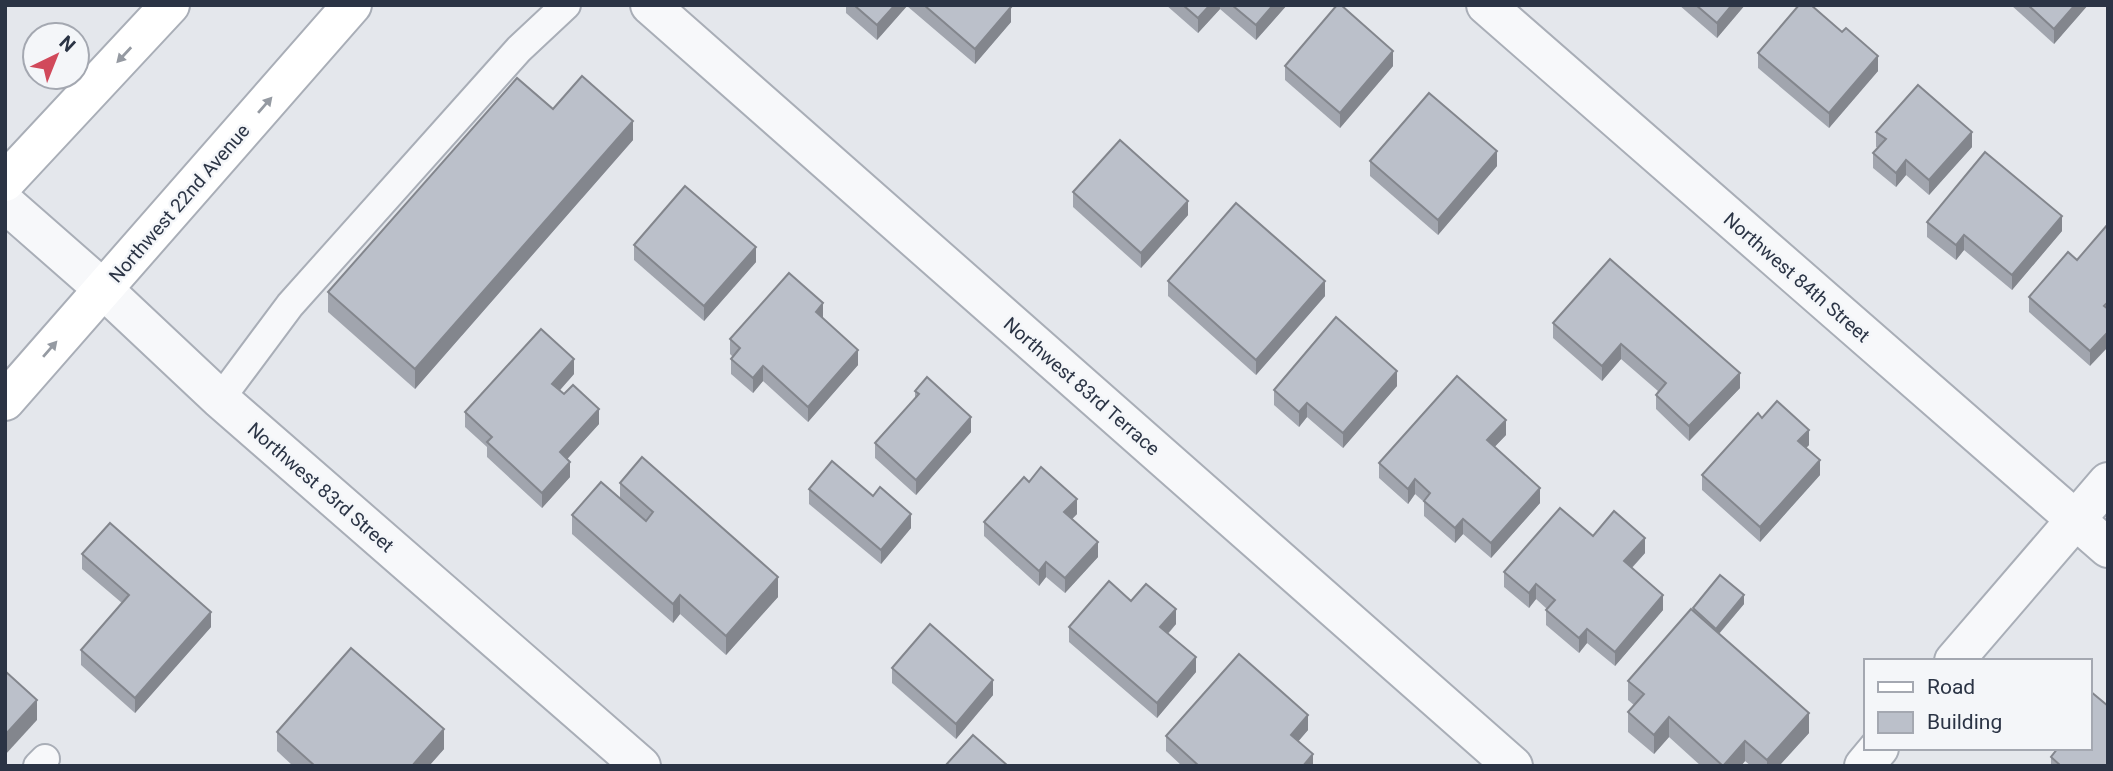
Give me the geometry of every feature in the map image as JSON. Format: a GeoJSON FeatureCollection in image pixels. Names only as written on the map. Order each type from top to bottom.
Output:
{"type":"FeatureCollection","features":[{"type":"Feature","properties":{"kind":"main road"},"geometry":{"type":"LineString","coordinates":[[5,182],[170,5]]}},
{"type":"Feature","properties":{"kind":"main road","name":"Northwest 22nd Avenue"},"geometry":{"type":"LineString","coordinates":[[5,401],[352,5]]}},
{"type":"Feature","properties":{"kind":"street","name":"Northwest 83rd Terrace"},"geometry":{"type":"LineString","coordinates":[[650,5],[1513,766]]}},
{"type":"Feature","properties":{"kind":"street","name":"Northwest 84th Street"},"geometry":{"type":"LineString","coordinates":[[1486,5],[2108,548]]}},
{"type":"Feature","properties":{"kind":"street","name":"Northwest 83rd Street"},"geometry":{"type":"LineString","coordinates":[[5,203],[103,289],[220,399],[641,766]]}},
{"type":"Feature","properties":{"kind":"street"},"geometry":{"type":"LineString","coordinates":[[1956,659],[2108,482]]}},
{"type":"Feature","properties":{"kind":"street"},"geometry":{"type":"LineString","coordinates":[[1864,766],[1877,750]]}},
{"type":"Feature","properties":{"kind":"lane"},"geometry":{"type":"LineString","coordinates":[[220,399],[290,305],[519,48],[566,5]]}},
{"type":"Feature","properties":{"kind":"building"},"geometry":{"type":"Polygon","coordinates":[[[854,5],[895,5],[877,25],[854,5]]]}},
{"type":"Feature","properties":{"kind":"building"},"geometry":{"type":"Polygon","coordinates":[[[924,5],[1009,5],[1011,7],[975,49],[924,5]]]}},
{"type":"Feature","properties":{"kind":"building"},"geometry":{"type":"Polygon","coordinates":[[[1183,5],[1210,5],[1198,18],[1183,5]]]}},
{"type":"Feature","properties":{"kind":"building"},"geometry":{"type":"Polygon","coordinates":[[[1232,5],[1273,5],[1256,25],[1232,5]]]}},
{"type":"Feature","properties":{"kind":"building"},"geometry":{"type":"Polygon","coordinates":[[[1337,5],[1341,5],[1393,51],[1340,113],[1285,66],[1337,5]]]}},
{"type":"Feature","properties":{"kind":"building"},"geometry":{"type":"Polygon","coordinates":[[[1696,5],[1732,5],[1717,23],[1696,5]]]}},
{"type":"Feature","properties":{"kind":"building"},"geometry":{"type":"Polygon","coordinates":[[[1799,5],[1811,5],[1842,32],[1846,28],[1878,56],[1829,113],[1758,53],[1799,5]]]}},
{"type":"Feature","properties":{"kind":"building"},"geometry":{"type":"Polygon","coordinates":[[[2028,5],[2075,5],[2054,29],[2028,5]]]}},
{"type":"Feature","properties":{"kind":"building"},"geometry":{"type":"Polygon","coordinates":[[[582,76],[633,121],[415,369],[328,292],[517,78],[553,109],[582,76]]]}},
{"type":"Feature","properties":{"kind":"building"},"geometry":{"type":"Polygon","coordinates":[[[1918,85],[1972,132],[1929,180],[1906,160],[1896,173],[1873,153],[1886,139],[1876,132],[1918,85]]]}},
{"type":"Feature","properties":{"kind":"building"},"geometry":{"type":"Polygon","coordinates":[[[1429,93],[1497,151],[1438,220],[1370,161],[1429,93]]]}},
{"type":"Feature","properties":{"kind":"building"},"geometry":{"type":"Polygon","coordinates":[[[1120,140],[1188,201],[1141,253],[1073,192],[1120,140]]]}},
{"type":"Feature","properties":{"kind":"building"},"geometry":{"type":"Polygon","coordinates":[[[1985,152],[2062,216],[2012,275],[1964,235],[1956,245],[1927,222],[1985,152]]]}},
{"type":"Feature","properties":{"kind":"building"},"geometry":{"type":"Polygon","coordinates":[[[685,186],[756,247],[704,306],[634,245],[685,186]]]}},
{"type":"Feature","properties":{"kind":"building"},"geometry":{"type":"Polygon","coordinates":[[[1236,203],[1325,281],[1256,360],[1168,281],[1236,203]]]}},
{"type":"Feature","properties":{"kind":"building"},"geometry":{"type":"Polygon","coordinates":[[[2108,224],[2108,302],[2104,306],[2108,309],[2108,332],[2090,351],[2029,297],[2068,252],[2077,260],[2108,224]]]}},
{"type":"Feature","properties":{"kind":"building"},"geometry":{"type":"Polygon","coordinates":[[[1610,259],[1740,373],[1689,426],[1656,395],[1666,383],[1621,344],[1602,366],[1553,323],[1610,259]]]}},
{"type":"Feature","properties":{"kind":"building"},"geometry":{"type":"Polygon","coordinates":[[[789,273],[823,303],[816,312],[858,350],[808,407],[763,366],[753,378],[731,359],[740,348],[730,339],[789,273]]]}},
{"type":"Feature","properties":{"kind":"building"},"geometry":{"type":"Polygon","coordinates":[[[1336,317],[1397,371],[1343,433],[1307,403],[1299,412],[1274,390],[1336,317]]]}},
{"type":"Feature","properties":{"kind":"building"},"geometry":{"type":"Polygon","coordinates":[[[541,329],[574,359],[552,384],[564,394],[573,385],[599,409],[560,452],[570,462],[542,493],[487,442],[492,437],[465,412],[541,329]]]}},
{"type":"Feature","properties":{"kind":"building"},"geometry":{"type":"Polygon","coordinates":[[[1457,376],[1506,420],[1487,440],[1540,488],[1491,543],[1463,519],[1455,528],[1424,501],[1430,493],[1415,479],[1408,489],[1379,463],[1457,376]]]}},
{"type":"Feature","properties":{"kind":"building"},"geometry":{"type":"Polygon","coordinates":[[[927,377],[971,417],[916,480],[875,443],[919,394],[915,391],[927,377]]]}},
{"type":"Feature","properties":{"kind":"building"},"geometry":{"type":"Polygon","coordinates":[[[1777,401],[1809,430],[1798,441],[1820,460],[1760,527],[1702,475],[1758,413],[1762,418],[1777,401]]]}},
{"type":"Feature","properties":{"kind":"building"},"geometry":{"type":"Polygon","coordinates":[[[642,457],[778,577],[726,636],[680,595],[673,604],[572,515],[601,482],[646,521],[653,512],[620,483],[642,457]]]}},
{"type":"Feature","properties":{"kind":"building"},"geometry":{"type":"Polygon","coordinates":[[[832,461],[873,496],[880,487],[911,514],[881,550],[809,489],[832,461]]]}},
{"type":"Feature","properties":{"kind":"building"},"geometry":{"type":"Polygon","coordinates":[[[1041,467],[1077,499],[1064,512],[1098,542],[1065,578],[1046,562],[1039,571],[984,522],[1024,477],[1029,482],[1041,467]]]}},
{"type":"Feature","properties":{"kind":"building"},"geometry":{"type":"Polygon","coordinates":[[[1560,508],[1593,536],[1614,511],[1645,538],[1624,561],[1663,595],[1615,652],[1587,629],[1579,638],[1546,610],[1555,600],[1536,584],[1529,593],[1504,572],[1560,508]]]}},
{"type":"Feature","properties":{"kind":"building"},"geometry":{"type":"Polygon","coordinates":[[[110,523],[211,612],[135,698],[81,650],[129,595],[82,554],[110,523]]]}},
{"type":"Feature","properties":{"kind":"building"},"geometry":{"type":"Polygon","coordinates":[[[1720,575],[1744,595],[1716,629],[1693,608],[1720,575]]]}},
{"type":"Feature","properties":{"kind":"building"},"geometry":{"type":"Polygon","coordinates":[[[1109,581],[1131,601],[1146,584],[1176,609],[1160,627],[1196,657],[1157,703],[1069,627],[1109,581]]]}},
{"type":"Feature","properties":{"kind":"building"},"geometry":{"type":"Polygon","coordinates":[[[1691,609],[1809,713],[1767,760],[1745,741],[1723,766],[1669,717],[1654,735],[1628,712],[1644,694],[1628,681],[1691,609]]]}},
{"type":"Feature","properties":{"kind":"building"},"geometry":{"type":"Polygon","coordinates":[[[930,624],[993,680],[956,724],[892,668],[930,624]]]}},
{"type":"Feature","properties":{"kind":"building"},"geometry":{"type":"Polygon","coordinates":[[[351,648],[444,729],[412,766],[315,766],[277,732],[351,648]]]}},
{"type":"Feature","properties":{"kind":"building"},"geometry":{"type":"Polygon","coordinates":[[[1239,654],[1308,715],[1291,735],[1313,754],[1303,766],[1199,766],[1166,736],[1239,654]]]}},
{"type":"Feature","properties":{"kind":"building"},"geometry":{"type":"Polygon","coordinates":[[[5,671],[37,700],[5,735],[5,671]]]}},
{"type":"Feature","properties":{"kind":"building"},"geometry":{"type":"Polygon","coordinates":[[[2092,693],[2108,706],[2108,766],[2061,766],[2051,757],[2056,750],[2092,750],[2092,693]]]}},
{"type":"Feature","properties":{"kind":"building"},"geometry":{"type":"Polygon","coordinates":[[[973,735],[1008,766],[945,766],[973,735]]]}}]}
